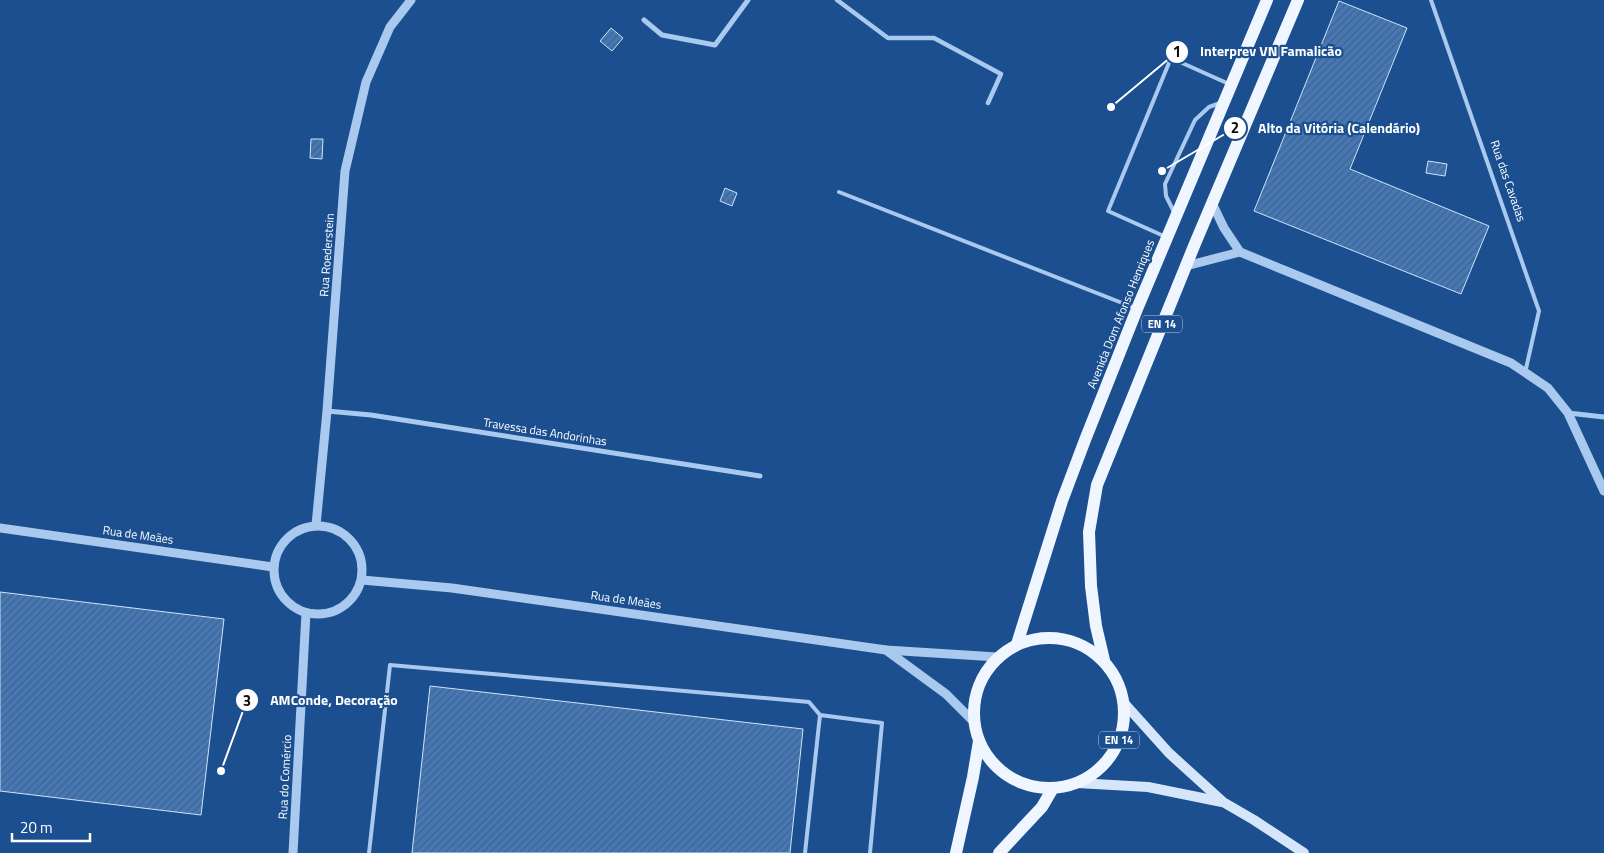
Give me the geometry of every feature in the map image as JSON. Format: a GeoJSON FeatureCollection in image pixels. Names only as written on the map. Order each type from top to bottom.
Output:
{"type":"FeatureCollection","features":[{"type":"Feature","properties":{"kind":"main road","name":"Avenida Dom Afonso Henriques"},"geometry":{"type":"LineString","coordinates":[[1016,644],[1062,501],[1137,309],[1267,0]]}},
{"type":"Feature","properties":{"kind":"main road","name":"EN 14"},"geometry":{"type":"LineString","coordinates":[[1104,660],[1096,626],[1089,532],[1097,485],[1212,203],[1298,0]]}},
{"type":"Feature","properties":{"kind":"main road","name":"EN 14"},"geometry":{"type":"LineString","coordinates":[[1039,638],[1063,638],[1085,646],[1104,660],[1118,681],[1125,704],[1123,729],[1114,752],[1098,770],[1077,783],[1053,788],[1030,786],[1008,776],[991,761],[979,741],[973,720],[975,697],[983,675],[997,657],[1016,644],[1039,638]]}},
{"type":"Feature","properties":{"kind":"main road"},"geometry":{"type":"LineString","coordinates":[[1125,704],[1169,753],[1223,802],[1304,853]]}},
{"type":"Feature","properties":{"kind":"main road","name":"EN 14"},"geometry":{"type":"LineString","coordinates":[[956,853],[979,741]]}},
{"type":"Feature","properties":{"kind":"main road"},"geometry":{"type":"LineString","coordinates":[[1077,783],[1148,787],[1223,802]]}},
{"type":"Feature","properties":{"kind":"main road"},"geometry":{"type":"LineString","coordinates":[[999,853],[1042,807],[1053,788]]}},
{"type":"Feature","properties":{"kind":"street","name":"Rua Roederstein"},"geometry":{"type":"LineString","coordinates":[[316,525],[327,411],[345,171],[366,82],[390,27],[411,0]]}},
{"type":"Feature","properties":{"kind":"street"},"geometry":{"type":"LineString","coordinates":[[644,20],[662,34],[715,44],[748,0]]}},
{"type":"Feature","properties":{"kind":"street"},"geometry":{"type":"LineString","coordinates":[[838,0],[888,38],[934,38],[1000,74],[988,103]]}},
{"type":"Feature","properties":{"kind":"street"},"geometry":{"type":"LineString","coordinates":[[1212,203],[1216,214],[1240,252],[1511,363],[1548,388],[1568,413],[1604,491]]}},
{"type":"Feature","properties":{"kind":"street"},"geometry":{"type":"LineString","coordinates":[[1186,266],[1240,252]]}},
{"type":"Feature","properties":{"kind":"street","name":"Travessa das Andorinhas"},"geometry":{"type":"LineString","coordinates":[[327,411],[371,415],[760,476]]}},
{"type":"Feature","properties":{"kind":"street"},"geometry":{"type":"LineString","coordinates":[[1568,413],[1604,417]]}},
{"type":"Feature","properties":{"kind":"street"},"geometry":{"type":"LineString","coordinates":[[316,525],[330,527],[342,532],[359,553],[363,566],[362,580],[356,593],[347,604],[334,611],[320,614],[306,613],[292,606],[281,596],[274,582],[273,567],[276,554],[282,542],[292,533],[304,527],[316,525]]}},
{"type":"Feature","properties":{"kind":"street","name":"Rua de Meães"},"geometry":{"type":"LineString","coordinates":[[0,528],[273,567]]}},
{"type":"Feature","properties":{"kind":"street","name":"Rua de Meães"},"geometry":{"type":"LineString","coordinates":[[362,580],[452,588],[886,650],[997,657]]}},
{"type":"Feature","properties":{"kind":"street","name":"Rua do Comércio"},"geometry":{"type":"LineString","coordinates":[[293,853],[306,613]]}},
{"type":"Feature","properties":{"kind":"street","name":"Rua de Meães"},"geometry":{"type":"LineString","coordinates":[[886,650],[946,694],[973,720]]}},
{"type":"Feature","properties":{"kind":"lane","name":"Rua das Cavadas"},"geometry":{"type":"LineString","coordinates":[[1432,0],[1539,311],[1525,373]]}},
{"type":"Feature","properties":{"kind":"lane"},"geometry":{"type":"LineString","coordinates":[[1168,238],[1108,211],[1171,58],[1231,85]]}},
{"type":"Feature","properties":{"kind":"lane"},"geometry":{"type":"LineString","coordinates":[[1176,217],[1166,196],[1166,184],[1194,120],[1209,107],[1224,102]]}},
{"type":"Feature","properties":{"kind":"lane"},"geometry":{"type":"LineString","coordinates":[[839,192],[1137,309]]}},
{"type":"Feature","properties":{"kind":"lane"},"geometry":{"type":"LineString","coordinates":[[369,853],[390,665],[809,702],[820,715],[882,723],[870,853]]}},
{"type":"Feature","properties":{"kind":"lane"},"geometry":{"type":"LineString","coordinates":[[805,853],[820,715]]}},
{"type":"Feature","properties":{"kind":"building"},"geometry":{"type":"Polygon","coordinates":[[[1339,1],[1407,28],[1350,169],[1489,226],[1461,294],[1254,211],[1339,1]]]}},
{"type":"Feature","properties":{"kind":"building"},"geometry":{"type":"Polygon","coordinates":[[[611,28],[623,38],[612,51],[600,41],[611,28]]]}},
{"type":"Feature","properties":{"kind":"building"},"geometry":{"type":"Polygon","coordinates":[[[311,139],[323,139],[322,159],[310,158],[311,139]]]}},
{"type":"Feature","properties":{"kind":"building"},"geometry":{"type":"Polygon","coordinates":[[[1428,161],[1447,164],[1445,176],[1426,173],[1428,161]]]}},
{"type":"Feature","properties":{"kind":"building"},"geometry":{"type":"Polygon","coordinates":[[[725,188],[737,193],[732,206],[720,201],[725,188]]]}},
{"type":"Feature","properties":{"kind":"building"},"geometry":{"type":"Polygon","coordinates":[[[0,592],[224,619],[201,815],[0,791],[0,592]]]}},
{"type":"Feature","properties":{"kind":"building"},"geometry":{"type":"Polygon","coordinates":[[[430,686],[803,729],[790,853],[412,853],[430,686]]]}},
{"type":"Feature","properties":{"kind":"place","name":"Interprev VN Famalicão"},"geometry":{"type":"Point","coordinates":[1111,107]}},
{"type":"Feature","properties":{"kind":"place","name":"Alto da Vitória (Calendário)"},"geometry":{"type":"Point","coordinates":[1162,171]}},
{"type":"Feature","properties":{"kind":"place","name":"AMConde, Decoração"},"geometry":{"type":"Point","coordinates":[221,771]}}]}
